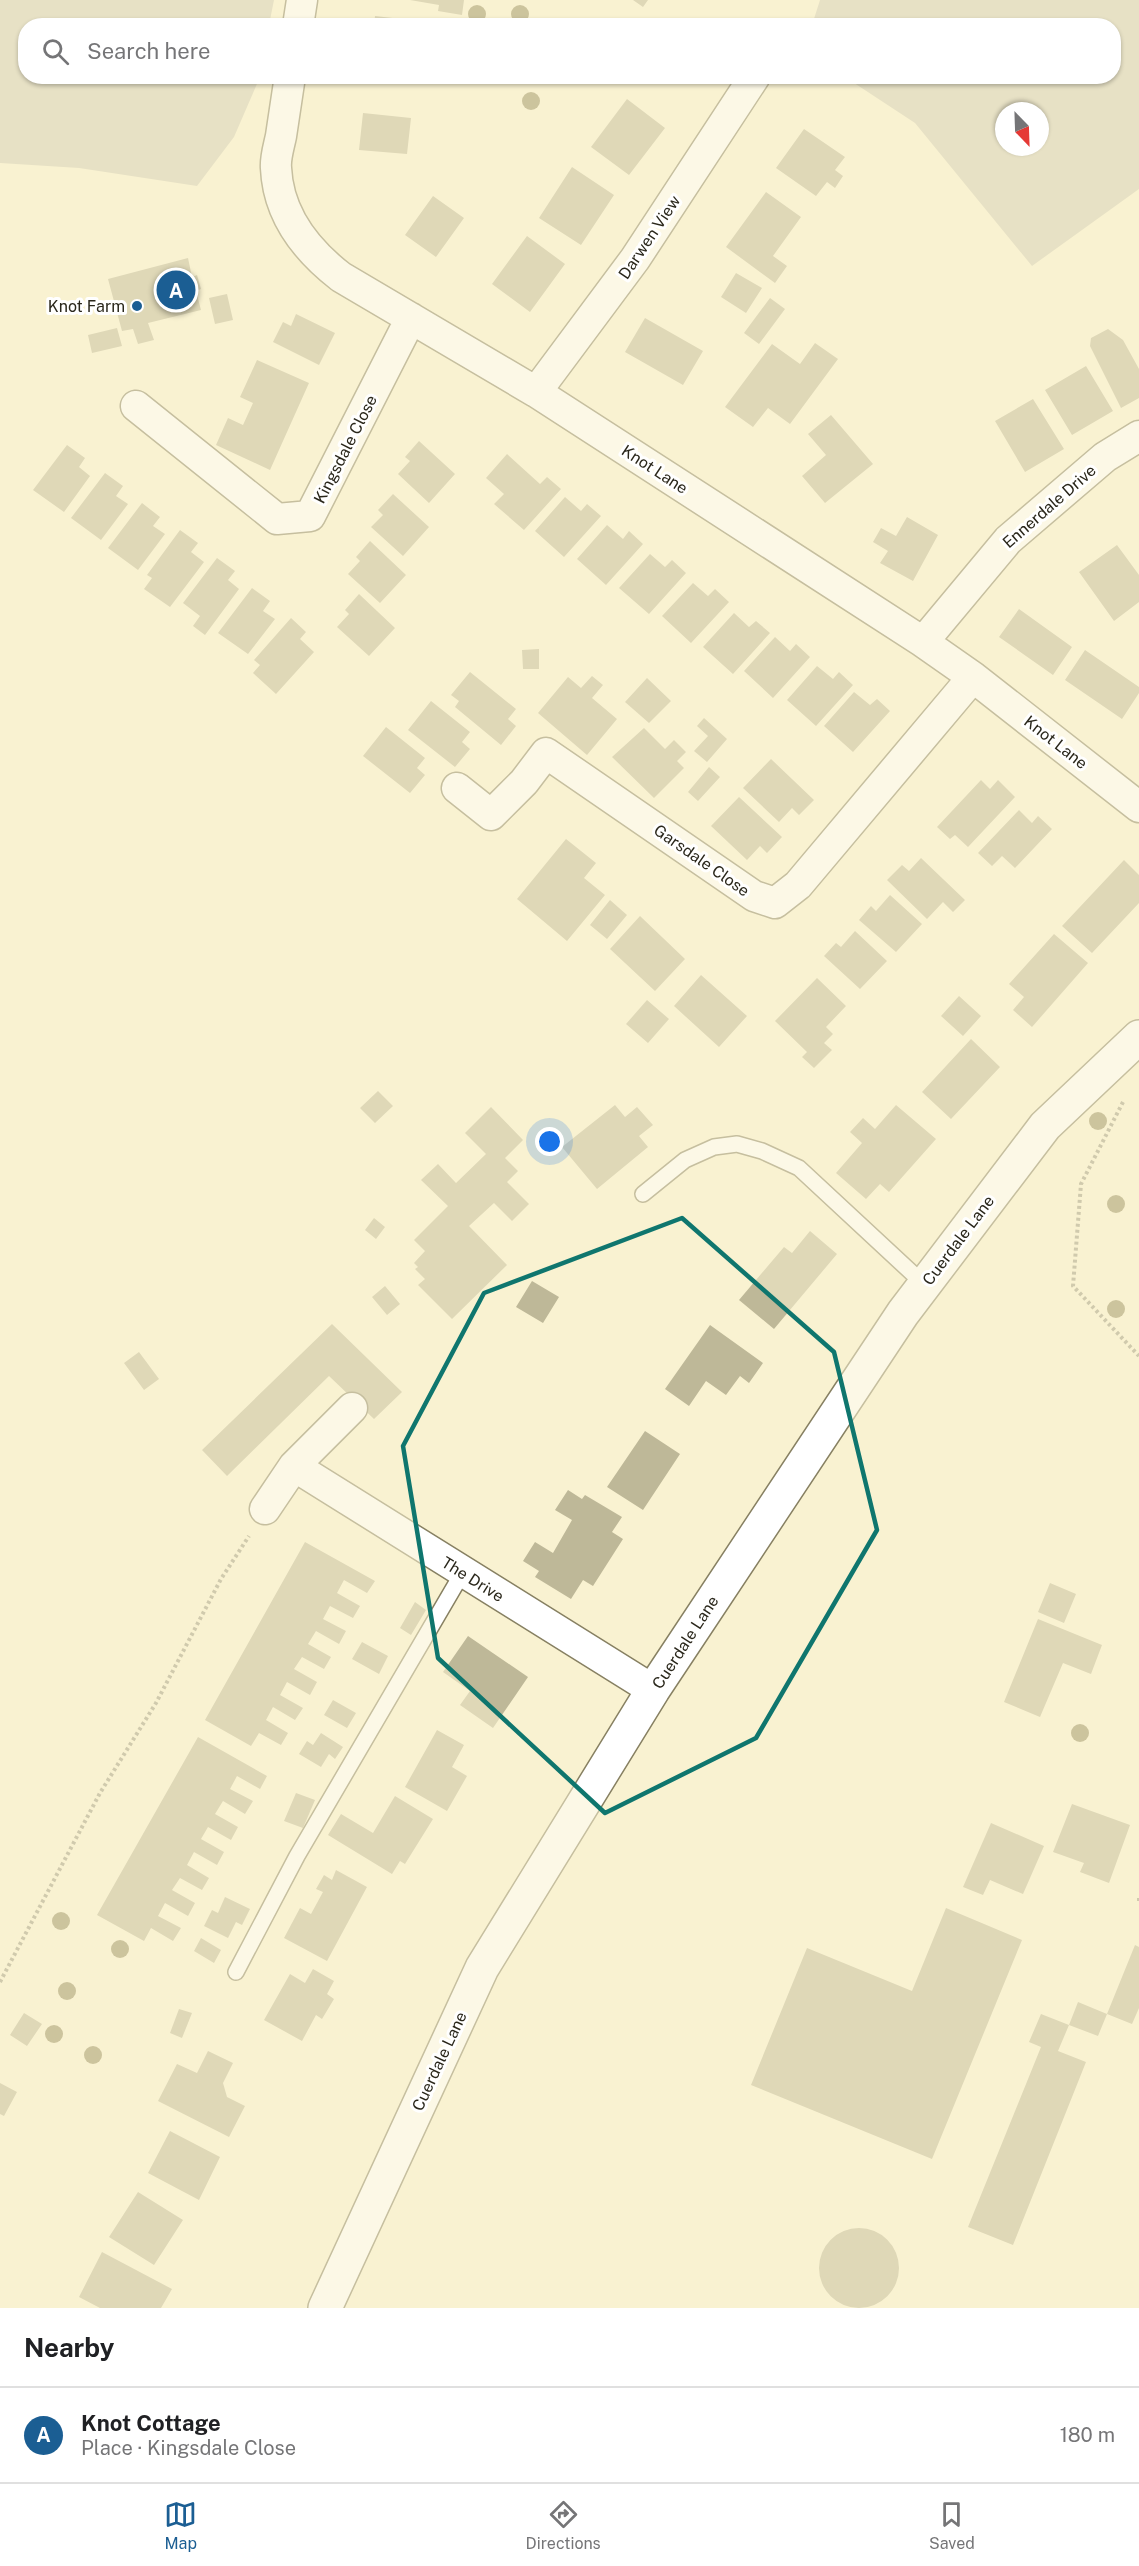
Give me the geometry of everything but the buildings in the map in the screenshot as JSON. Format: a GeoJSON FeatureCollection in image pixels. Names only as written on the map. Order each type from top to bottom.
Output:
{"type":"FeatureCollection","features":[{"type":"Feature","properties":{"kind":"main road","name":"Cuerdale Lane"},"geometry":{"type":"LineString","coordinates":[[325,2308],[482,1968],[653,1690],[924,1285],[1045,1126],[1139,1037]]}},
{"type":"Feature","properties":{"kind":"street"},"geometry":{"type":"LineString","coordinates":[[299,18],[302,0]]}},
{"type":"Feature","properties":{"kind":"street","name":"Knot Lane"},"geometry":{"type":"LineString","coordinates":[[289,84],[276,168],[284,206],[293,225],[306,246],[323,263],[341,277],[536,392],[923,642],[973,676],[1139,807]]}},
{"type":"Feature","properties":{"kind":"street","name":"Darwen View"},"geometry":{"type":"LineString","coordinates":[[536,392],[635,259],[750,84]]}},
{"type":"Feature","properties":{"kind":"street","name":"Kingsdale Close"},"geometry":{"type":"LineString","coordinates":[[136,406],[277,519],[310,516],[411,318]]}},
{"type":"Feature","properties":{"kind":"street","name":"Ennerdale Drive"},"geometry":{"type":"LineString","coordinates":[[923,642],[1008,540],[1105,457],[1139,436]]}},
{"type":"Feature","properties":{"kind":"street","name":"Garsdale Close"},"geometry":{"type":"LineString","coordinates":[[458,788],[491,815],[524,782],[546,753],[754,896],[775,903],[798,885],[973,676]]}},
{"type":"Feature","properties":{"kind":"street"},"geometry":{"type":"LineString","coordinates":[[265,1509],[294,1466],[352,1408]]}},
{"type":"Feature","properties":{"kind":"street","name":"The Drive"},"geometry":{"type":"LineString","coordinates":[[294,1466],[653,1690]]}},
{"type":"Feature","properties":{"kind":"lane"},"geometry":{"type":"LineString","coordinates":[[643,1194],[685,1160],[714,1147],[737,1144],[762,1151],[799,1167],[924,1285]]}},
{"type":"Feature","properties":{"kind":"lane"},"geometry":{"type":"LineString","coordinates":[[236,1972],[297,1856],[463,1572]]}},
{"type":"Feature","properties":{"kind":"path"},"geometry":{"type":"LineString","coordinates":[[1126,1097],[1081,1184],[1073,1286],[1139,1356]]}},
{"type":"Feature","properties":{"kind":"path"},"geometry":{"type":"LineString","coordinates":[[0,1982],[100,1793],[156,1703],[221,1579],[265,1509]]}},
{"type":"Feature","properties":{"kind":"highlighted area"},"geometry":{"type":"Polygon","coordinates":[[[682,1218],[834,1352],[877,1530],[756,1738],[605,1813],[438,1658],[403,1446],[484,1293],[682,1218]]]}},
{"type":"Feature","properties":{"kind":"shaded area"},"geometry":{"type":"Polygon","coordinates":[[[0,0],[274,0],[270,18],[18,18],[18,84],[257,84],[234,137],[197,186],[79,168],[0,163],[0,0]]]}},
{"type":"Feature","properties":{"kind":"shaded area"},"geometry":{"type":"Polygon","coordinates":[[[820,0],[1139,0],[1139,189],[1032,266],[915,123],[856,84],[1121,84],[1121,18],[814,18],[820,0]]]}},
{"type":"Feature","properties":{"kind":"place","name":"Knot Cottage"},"geometry":{"type":"Point","coordinates":[176,290]}},
{"type":"Feature","properties":{"kind":"place","name":"Knot Farm"},"geometry":{"type":"Point","coordinates":[137,306]}}]}
